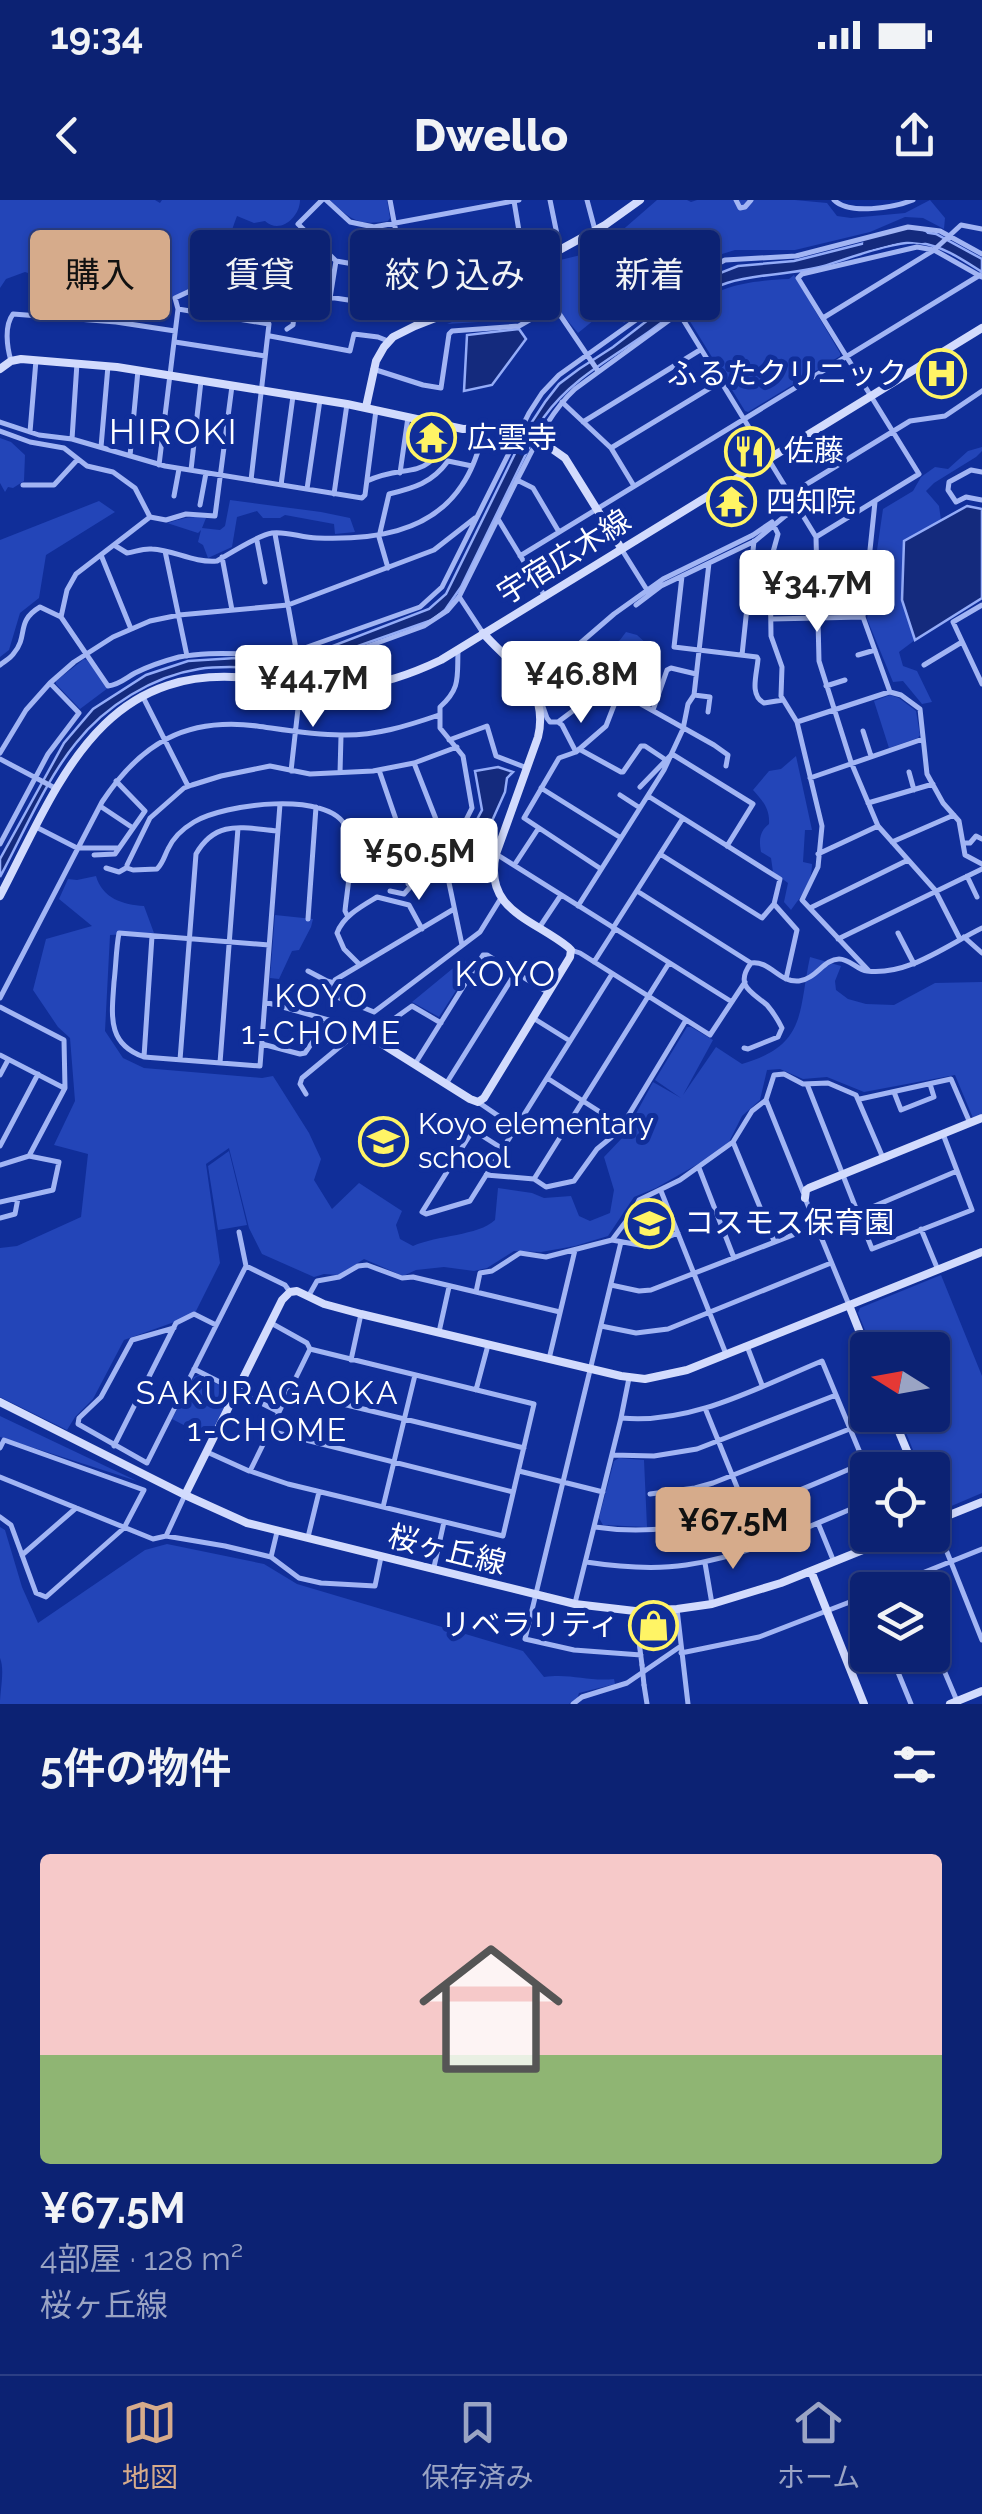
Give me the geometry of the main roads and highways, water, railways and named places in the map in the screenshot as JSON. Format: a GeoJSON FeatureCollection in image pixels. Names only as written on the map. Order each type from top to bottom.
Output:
{"type":"FeatureCollection","features":[{"type":"Feature","properties":{"kind":"waterway"},"geometry":{"type":"LineString","coordinates":[[869,244],[904,235],[922,237]]}},
{"type":"Feature","properties":{"kind":"place","name":"ふるたクリニック"},"geometry":{"type":"Point","coordinates":[942,374]}},
{"type":"Feature","properties":{"kind":"place","name":"広雲寺"},"geometry":{"type":"Point","coordinates":[432,438]}},
{"type":"Feature","properties":{"kind":"place","name":"佐藤"},"geometry":{"type":"Point","coordinates":[749,451]}},
{"type":"Feature","properties":{"kind":"place","name":"四知院"},"geometry":{"type":"Point","coordinates":[731,502]}},
{"type":"Feature","properties":{"kind":"place","name":"Koyo elementary school"},"geometry":{"type":"Point","coordinates":[383,1141]}},
{"type":"Feature","properties":{"kind":"place","name":"コスモス保育園"},"geometry":{"type":"Point","coordinates":[649,1223]}},
{"type":"Feature","properties":{"kind":"place","name":"リベラリティ"},"geometry":{"type":"Point","coordinates":[654,1625]}},
{"type":"Feature","properties":{"kind":"district","name":"HIROKI"},"geometry":{"type":"Point","coordinates":[174,432]}},
{"type":"Feature","properties":{"kind":"district","name":"KOYO"},"geometry":{"type":"Point","coordinates":[506,974]}},
{"type":"Feature","properties":{"kind":"district","name":"KOYO 1-CHOME"},"geometry":{"type":"Point","coordinates":[322,1014]}},
{"type":"Feature","properties":{"kind":"district","name":"SAKURAGAOKA 1-CHOME"},"geometry":{"type":"Point","coordinates":[268,1412]}}]}
